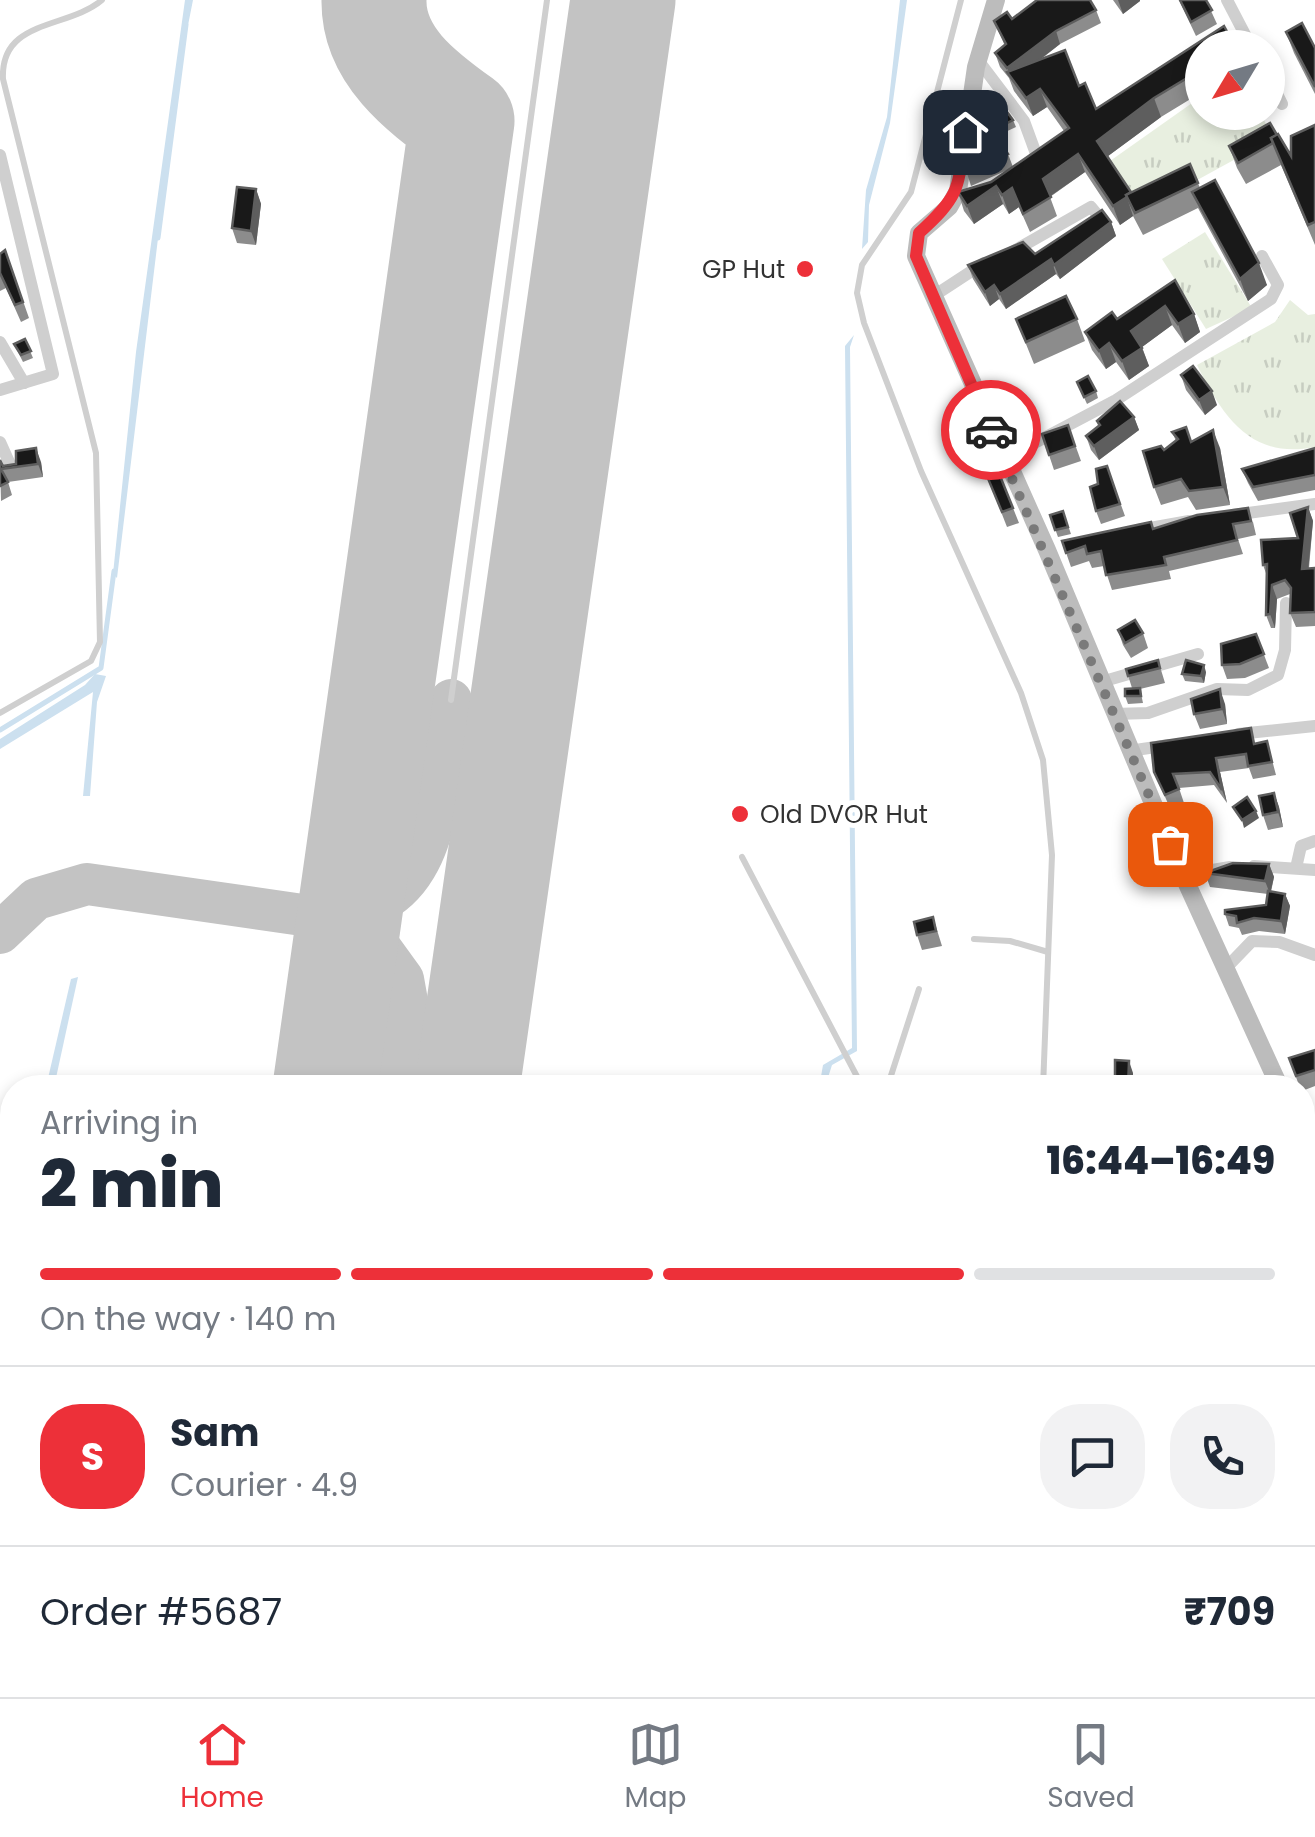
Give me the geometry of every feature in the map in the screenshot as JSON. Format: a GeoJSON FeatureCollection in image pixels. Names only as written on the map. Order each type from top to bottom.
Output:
{"type":"FeatureCollection","features":[{"type":"Feature","properties":{"kind":"street"},"geometry":{"type":"LineString","coordinates":[[996,0],[978,60],[958,190],[948,207],[919,233],[916,244],[932,297],[1004,459],[1056,548],[1129,752],[1274,1075]]}},
{"type":"Feature","properties":{"kind":"street"},"geometry":{"type":"LineString","coordinates":[[1227,0],[1243,30]]}},
{"type":"Feature","properties":{"kind":"street"},"geometry":{"type":"LineString","coordinates":[[978,60],[1024,121],[1042,161],[1025,171]]}},
{"type":"Feature","properties":{"kind":"street"},"geometry":{"type":"LineString","coordinates":[[0,156],[53,374],[0,390]]}},
{"type":"Feature","properties":{"kind":"street"},"geometry":{"type":"LineString","coordinates":[[948,207],[972,197]]}},
{"type":"Feature","properties":{"kind":"street"},"geometry":{"type":"LineString","coordinates":[[932,297],[973,267],[1023,248],[1091,207],[1100,218]]}},
{"type":"Feature","properties":{"kind":"street"},"geometry":{"type":"LineString","coordinates":[[1004,459],[1116,400],[1271,299],[1278,285],[1262,256]]}},
{"type":"Feature","properties":{"kind":"street"},"geometry":{"type":"LineString","coordinates":[[0,342],[24,383]]}},
{"type":"Feature","properties":{"kind":"street"},"geometry":{"type":"LineString","coordinates":[[0,442],[14,472]]}},
{"type":"Feature","properties":{"kind":"street"},"geometry":{"type":"LineString","coordinates":[[1225,516],[1315,504]]}},
{"type":"Feature","properties":{"kind":"street"},"geometry":{"type":"LineString","coordinates":[[1118,535],[1206,518]]}},
{"type":"Feature","properties":{"kind":"street"},"geometry":{"type":"LineString","coordinates":[[1114,714],[1148,713],[1217,689],[1248,690],[1278,675],[1285,650],[1286,602]]}},
{"type":"Feature","properties":{"kind":"street"},"geometry":{"type":"LineString","coordinates":[[1101,682],[1198,654]]}},
{"type":"Feature","properties":{"kind":"street"},"geometry":{"type":"LineString","coordinates":[[1229,734],[1315,726]]}},
{"type":"Feature","properties":{"kind":"street"},"geometry":{"type":"LineString","coordinates":[[1129,752],[1179,743]]}},
{"type":"Feature","properties":{"kind":"street"},"geometry":{"type":"LineString","coordinates":[[1296,868],[1301,846],[1315,841]]}},
{"type":"Feature","properties":{"kind":"street"},"geometry":{"type":"LineString","coordinates":[[1183,876],[1242,865],[1315,870]]}},
{"type":"Feature","properties":{"kind":"street"},"geometry":{"type":"LineString","coordinates":[[1226,968],[1252,941],[1278,942],[1315,955]]}},
{"type":"Feature","properties":{"kind":"lane"},"geometry":{"type":"LineString","coordinates":[[0,713],[91,661],[100,642],[96,453],[3,80],[3,60],[10,44],[22,36],[102,0]]}},
{"type":"Feature","properties":{"kind":"lane"},"geometry":{"type":"LineString","coordinates":[[451,700],[547,0]]}},
{"type":"Feature","properties":{"kind":"lane"},"geometry":{"type":"LineString","coordinates":[[960,0],[908,201],[863,262],[857,293],[864,323],[921,471],[1021,693],[1040,746],[1052,832],[1043,1075]]}},
{"type":"Feature","properties":{"kind":"lane"},"geometry":{"type":"LineString","coordinates":[[742,856],[856,1075]]}},
{"type":"Feature","properties":{"kind":"lane"},"geometry":{"type":"LineString","coordinates":[[974,939],[1010,941],[1048,952]]}},
{"type":"Feature","properties":{"kind":"lane"},"geometry":{"type":"LineString","coordinates":[[891,1075],[919,989]]}},
{"type":"Feature","properties":{"kind":"green space"},"geometry":{"type":"Polygon","coordinates":[[[1185,108],[1185,130],[1270,130],[1274,138],[1139,212],[1110,161],[1185,108]]]}},
{"type":"Feature","properties":{"kind":"green space"},"geometry":{"type":"Polygon","coordinates":[[[1205,232],[1252,308],[1206,329],[1162,259],[1205,232]]]}},
{"type":"Feature","properties":{"kind":"green space"},"geometry":{"type":"Polygon","coordinates":[[[1290,300],[1308,315],[1315,314],[1315,447],[1273,447],[1256,440],[1217,402],[1197,365],[1275,322],[1290,300]]]}},
{"type":"Feature","properties":{"kind":"water"},"geometry":{"type":"Polygon","coordinates":[[[185,0],[193,0],[177,81],[117,578],[113,574],[136,352],[185,0]]]}},
{"type":"Feature","properties":{"kind":"water"},"geometry":{"type":"Polygon","coordinates":[[[900,0],[907,0],[890,123],[869,205],[868,242],[862,249],[866,190],[887,117],[900,0]]]}},
{"type":"Feature","properties":{"kind":"water"},"geometry":{"type":"Polygon","coordinates":[[[854,335],[850,347],[857,1051],[832,1065],[829,1075],[821,1075],[823,1065],[852,1048],[845,346],[854,335]]]}},
{"type":"Feature","properties":{"kind":"water"},"geometry":{"type":"Polygon","coordinates":[[[95,674],[106,676],[97,702],[90,796],[83,796],[93,692],[0,749],[0,739],[85,685],[95,674]]]}},
{"type":"Feature","properties":{"kind":"water"},"geometry":{"type":"Polygon","coordinates":[[[78,977],[57,1075],[49,1075],[71,979],[78,977]]]}},
{"type":"Feature","properties":{"kind":"building"},"geometry":{"type":"Polygon","coordinates":[[[1037,0],[1090,0],[1096,10],[1056,31],[1007,68],[995,53],[1006,44],[994,21],[1007,12],[1012,19],[1037,0]]]}},
{"type":"Feature","properties":{"kind":"building"},"geometry":{"type":"Polygon","coordinates":[[[1180,0],[1206,0],[1212,10],[1191,22],[1180,0]]]}},
{"type":"Feature","properties":{"kind":"building"},"geometry":{"type":"Polygon","coordinates":[[[1302,23],[1315,48],[1315,87],[1286,32],[1302,23]]]}},
{"type":"Feature","properties":{"kind":"building"},"geometry":{"type":"Polygon","coordinates":[[[1065,50],[1079,86],[1085,83],[1096,109],[1185,51],[1185,79],[1097,141],[1131,192],[1127,197],[1113,206],[1078,154],[1043,179],[1051,197],[1023,214],[1012,188],[1002,195],[996,186],[967,206],[958,192],[991,182],[1069,128],[1040,89],[1026,98],[1007,72],[1065,50]]]}},
{"type":"Feature","properties":{"kind":"building"},"geometry":{"type":"Polygon","coordinates":[[[996,97],[1013,120],[999,127],[987,103],[996,97]]]}},
{"type":"Feature","properties":{"kind":"building"},"geometry":{"type":"Polygon","coordinates":[[[1315,125],[1315,222],[1308,225],[1271,138],[1278,134],[1291,156],[1291,136],[1315,125]]]}},
{"type":"Feature","properties":{"kind":"building"},"geometry":{"type":"Polygon","coordinates":[[[1258,130],[1274,130],[1277,135],[1271,138],[1273,143],[1238,163],[1229,146],[1258,130]]]}},
{"type":"Feature","properties":{"kind":"building"},"geometry":{"type":"Polygon","coordinates":[[[995,134],[1008,154],[967,173],[974,156],[970,150],[995,134]]]}},
{"type":"Feature","properties":{"kind":"building"},"geometry":{"type":"Polygon","coordinates":[[[1190,164],[1198,183],[1135,213],[1126,195],[1190,164]]]}},
{"type":"Feature","properties":{"kind":"building"},"geometry":{"type":"Polygon","coordinates":[[[1215,180],[1259,263],[1240,279],[1192,192],[1215,180]]]}},
{"type":"Feature","properties":{"kind":"building"},"geometry":{"type":"Polygon","coordinates":[[[237,187],[256,189],[251,231],[232,228],[237,187]]]}},
{"type":"Feature","properties":{"kind":"building"},"geometry":{"type":"Polygon","coordinates":[[[1102,210],[1111,222],[1054,265],[1051,259],[1000,294],[994,285],[985,292],[968,265],[1023,242],[1035,254],[1102,210]]]}},
{"type":"Feature","properties":{"kind":"building"},"geometry":{"type":"Polygon","coordinates":[[[5,250],[23,302],[15,305],[0,273],[0,254],[5,250]]]}},
{"type":"Feature","properties":{"kind":"building"},"geometry":{"type":"Polygon","coordinates":[[[1175,280],[1194,314],[1178,324],[1165,306],[1131,331],[1142,348],[1122,361],[1109,343],[1099,351],[1085,332],[1112,312],[1117,319],[1175,280]]]}},
{"type":"Feature","properties":{"kind":"building"},"geometry":{"type":"Polygon","coordinates":[[[1066,296],[1077,319],[1026,342],[1016,319],[1066,296]]]}},
{"type":"Feature","properties":{"kind":"building"},"geometry":{"type":"Polygon","coordinates":[[[25,339],[31,351],[21,355],[14,344],[25,339]]]}},
{"type":"Feature","properties":{"kind":"building"},"geometry":{"type":"Polygon","coordinates":[[[1193,366],[1212,391],[1199,400],[1181,375],[1193,366]]]}},
{"type":"Feature","properties":{"kind":"building"},"geometry":{"type":"Polygon","coordinates":[[[1088,376],[1096,391],[1084,397],[1077,382],[1088,376]]]}},
{"type":"Feature","properties":{"kind":"building"},"geometry":{"type":"Polygon","coordinates":[[[1120,401],[1134,417],[1094,446],[1086,436],[1120,401]]]}},
{"type":"Feature","properties":{"kind":"building"},"geometry":{"type":"Polygon","coordinates":[[[1068,425],[1075,446],[1049,455],[1042,434],[1068,425]]]}},
{"type":"Feature","properties":{"kind":"building"},"geometry":{"type":"Polygon","coordinates":[[[1186,427],[1191,442],[1213,430],[1223,487],[1189,491],[1181,479],[1154,487],[1143,451],[1161,446],[1164,450],[1178,439],[1172,432],[1186,427]]]}},
{"type":"Feature","properties":{"kind":"building"},"geometry":{"type":"Polygon","coordinates":[[[36,448],[38,464],[1,469],[8,482],[0,486],[0,460],[3,466],[16,464],[16,451],[36,448]]]}},
{"type":"Feature","properties":{"kind":"building"},"geometry":{"type":"Polygon","coordinates":[[[1315,448],[1315,475],[1253,487],[1242,469],[1315,448]]]}},
{"type":"Feature","properties":{"kind":"building"},"geometry":{"type":"Polygon","coordinates":[[[1107,466],[1120,504],[1096,511],[1090,487],[1098,484],[1096,469],[1107,466]]]}},
{"type":"Feature","properties":{"kind":"building"},"geometry":{"type":"Polygon","coordinates":[[[998,471],[1013,508],[1002,512],[987,476],[998,471]]]}},
{"type":"Feature","properties":{"kind":"building"},"geometry":{"type":"Polygon","coordinates":[[[1308,507],[1302,569],[1315,568],[1315,612],[1290,613],[1291,588],[1285,580],[1272,585],[1270,614],[1266,615],[1267,564],[1263,565],[1261,540],[1298,538],[1290,513],[1308,507]]]}},
{"type":"Feature","properties":{"kind":"building"},"geometry":{"type":"Polygon","coordinates":[[[1248,508],[1251,521],[1233,524],[1237,540],[1164,557],[1166,565],[1106,575],[1101,551],[1087,554],[1085,546],[1066,553],[1062,541],[1151,522],[1153,529],[1197,515],[1248,508]]]}},
{"type":"Feature","properties":{"kind":"building"},"geometry":{"type":"Polygon","coordinates":[[[1063,511],[1068,527],[1055,530],[1050,515],[1063,511]]]}},
{"type":"Feature","properties":{"kind":"building"},"geometry":{"type":"Polygon","coordinates":[[[1135,620],[1143,633],[1125,643],[1118,630],[1135,620]]]}},
{"type":"Feature","properties":{"kind":"building"},"geometry":{"type":"Polygon","coordinates":[[[1256,634],[1264,654],[1240,664],[1222,665],[1221,644],[1256,634]]]}},
{"type":"Feature","properties":{"kind":"building"},"geometry":{"type":"Polygon","coordinates":[[[1158,660],[1160,668],[1128,676],[1126,669],[1158,660]]]}},
{"type":"Feature","properties":{"kind":"building"},"geometry":{"type":"Polygon","coordinates":[[[1186,660],[1204,665],[1201,676],[1182,674],[1186,660]]]}},
{"type":"Feature","properties":{"kind":"building"},"geometry":{"type":"Polygon","coordinates":[[[1140,688],[1141,696],[1125,696],[1125,689],[1140,688]]]}},
{"type":"Feature","properties":{"kind":"building"},"geometry":{"type":"Polygon","coordinates":[[[1220,689],[1222,709],[1194,714],[1191,699],[1220,689]]]}},
{"type":"Feature","properties":{"kind":"building"},"geometry":{"type":"Polygon","coordinates":[[[1251,728],[1254,744],[1267,741],[1272,762],[1248,766],[1246,754],[1216,758],[1222,790],[1210,772],[1173,774],[1179,789],[1165,795],[1154,772],[1151,743],[1251,728]]]}},
{"type":"Feature","properties":{"kind":"building"},"geometry":{"type":"Polygon","coordinates":[[[1274,793],[1278,812],[1263,815],[1259,796],[1274,793]]]}},
{"type":"Feature","properties":{"kind":"building"},"geometry":{"type":"Polygon","coordinates":[[[1247,797],[1256,811],[1242,820],[1233,807],[1247,797]]]}},
{"type":"Feature","properties":{"kind":"building"},"geometry":{"type":"Polygon","coordinates":[[[1147,820],[1165,863],[1156,867],[1136,825],[1147,820]]]}},
{"type":"Feature","properties":{"kind":"building"},"geometry":{"type":"Polygon","coordinates":[[[1233,863],[1269,864],[1265,881],[1205,873],[1233,863]]]}},
{"type":"Feature","properties":{"kind":"building"},"geometry":{"type":"Polygon","coordinates":[[[1268,891],[1285,894],[1281,921],[1254,918],[1237,923],[1236,916],[1225,914],[1225,910],[1266,905],[1268,891]]]}},
{"type":"Feature","properties":{"kind":"building"},"geometry":{"type":"Polygon","coordinates":[[[933,917],[936,931],[917,935],[914,922],[933,917]]]}},
{"type":"Feature","properties":{"kind":"building"},"geometry":{"type":"Polygon","coordinates":[[[1315,1050],[1315,1070],[1296,1075],[1289,1058],[1315,1050]]]}},
{"type":"Feature","properties":{"kind":"building"},"geometry":{"type":"Polygon","coordinates":[[[1115,1060],[1129,1061],[1128,1075],[1115,1075],[1115,1060]]]}},
{"type":"Feature","properties":{"kind":"waterway"},"geometry":{"type":"LineString","coordinates":[[158,238],[186,25]]}},
{"type":"Feature","properties":{"kind":"waterway"},"geometry":{"type":"LineString","coordinates":[[0,730],[101,668],[114,571]]}},
{"type":"Feature","properties":{"kind":"taxiway"},"geometry":{"type":"LineString","coordinates":[[315,914],[358,911],[389,896],[412,873],[427,844],[437,810],[451,700]]}},
{"type":"Feature","properties":{"kind":"taxiway"},"geometry":{"type":"LineString","coordinates":[[0,933],[36,899],[87,884],[337,920],[382,950],[403,979],[408,1007],[399,1075]]}},
{"type":"Feature","properties":{"kind":"runway"},"geometry":{"type":"LineString","coordinates":[[327,1075],[462,121],[415,84],[390,55],[381,38],[374,0]]}},
{"type":"Feature","properties":{"kind":"runway"},"geometry":{"type":"LineString","coordinates":[[469,1075],[623,0]]}},
{"type":"Feature","properties":{"kind":"way so far"},"geometry":{"type":"LineString","coordinates":[[991,430],[1047,550],[1170,844]]}},
{"type":"Feature","properties":{"kind":"place","name":"GP Hut"},"geometry":{"type":"Point","coordinates":[805,269]}},
{"type":"Feature","properties":{"kind":"place","name":"Old DVOR Hut"},"geometry":{"type":"Point","coordinates":[740,814]}},
{"type":"Feature","properties":{"kind":"route"},"geometry":{"type":"LineString","coordinates":[[965,132],[958,190],[948,207],[919,233],[916,256],[991,430]]}}]}
